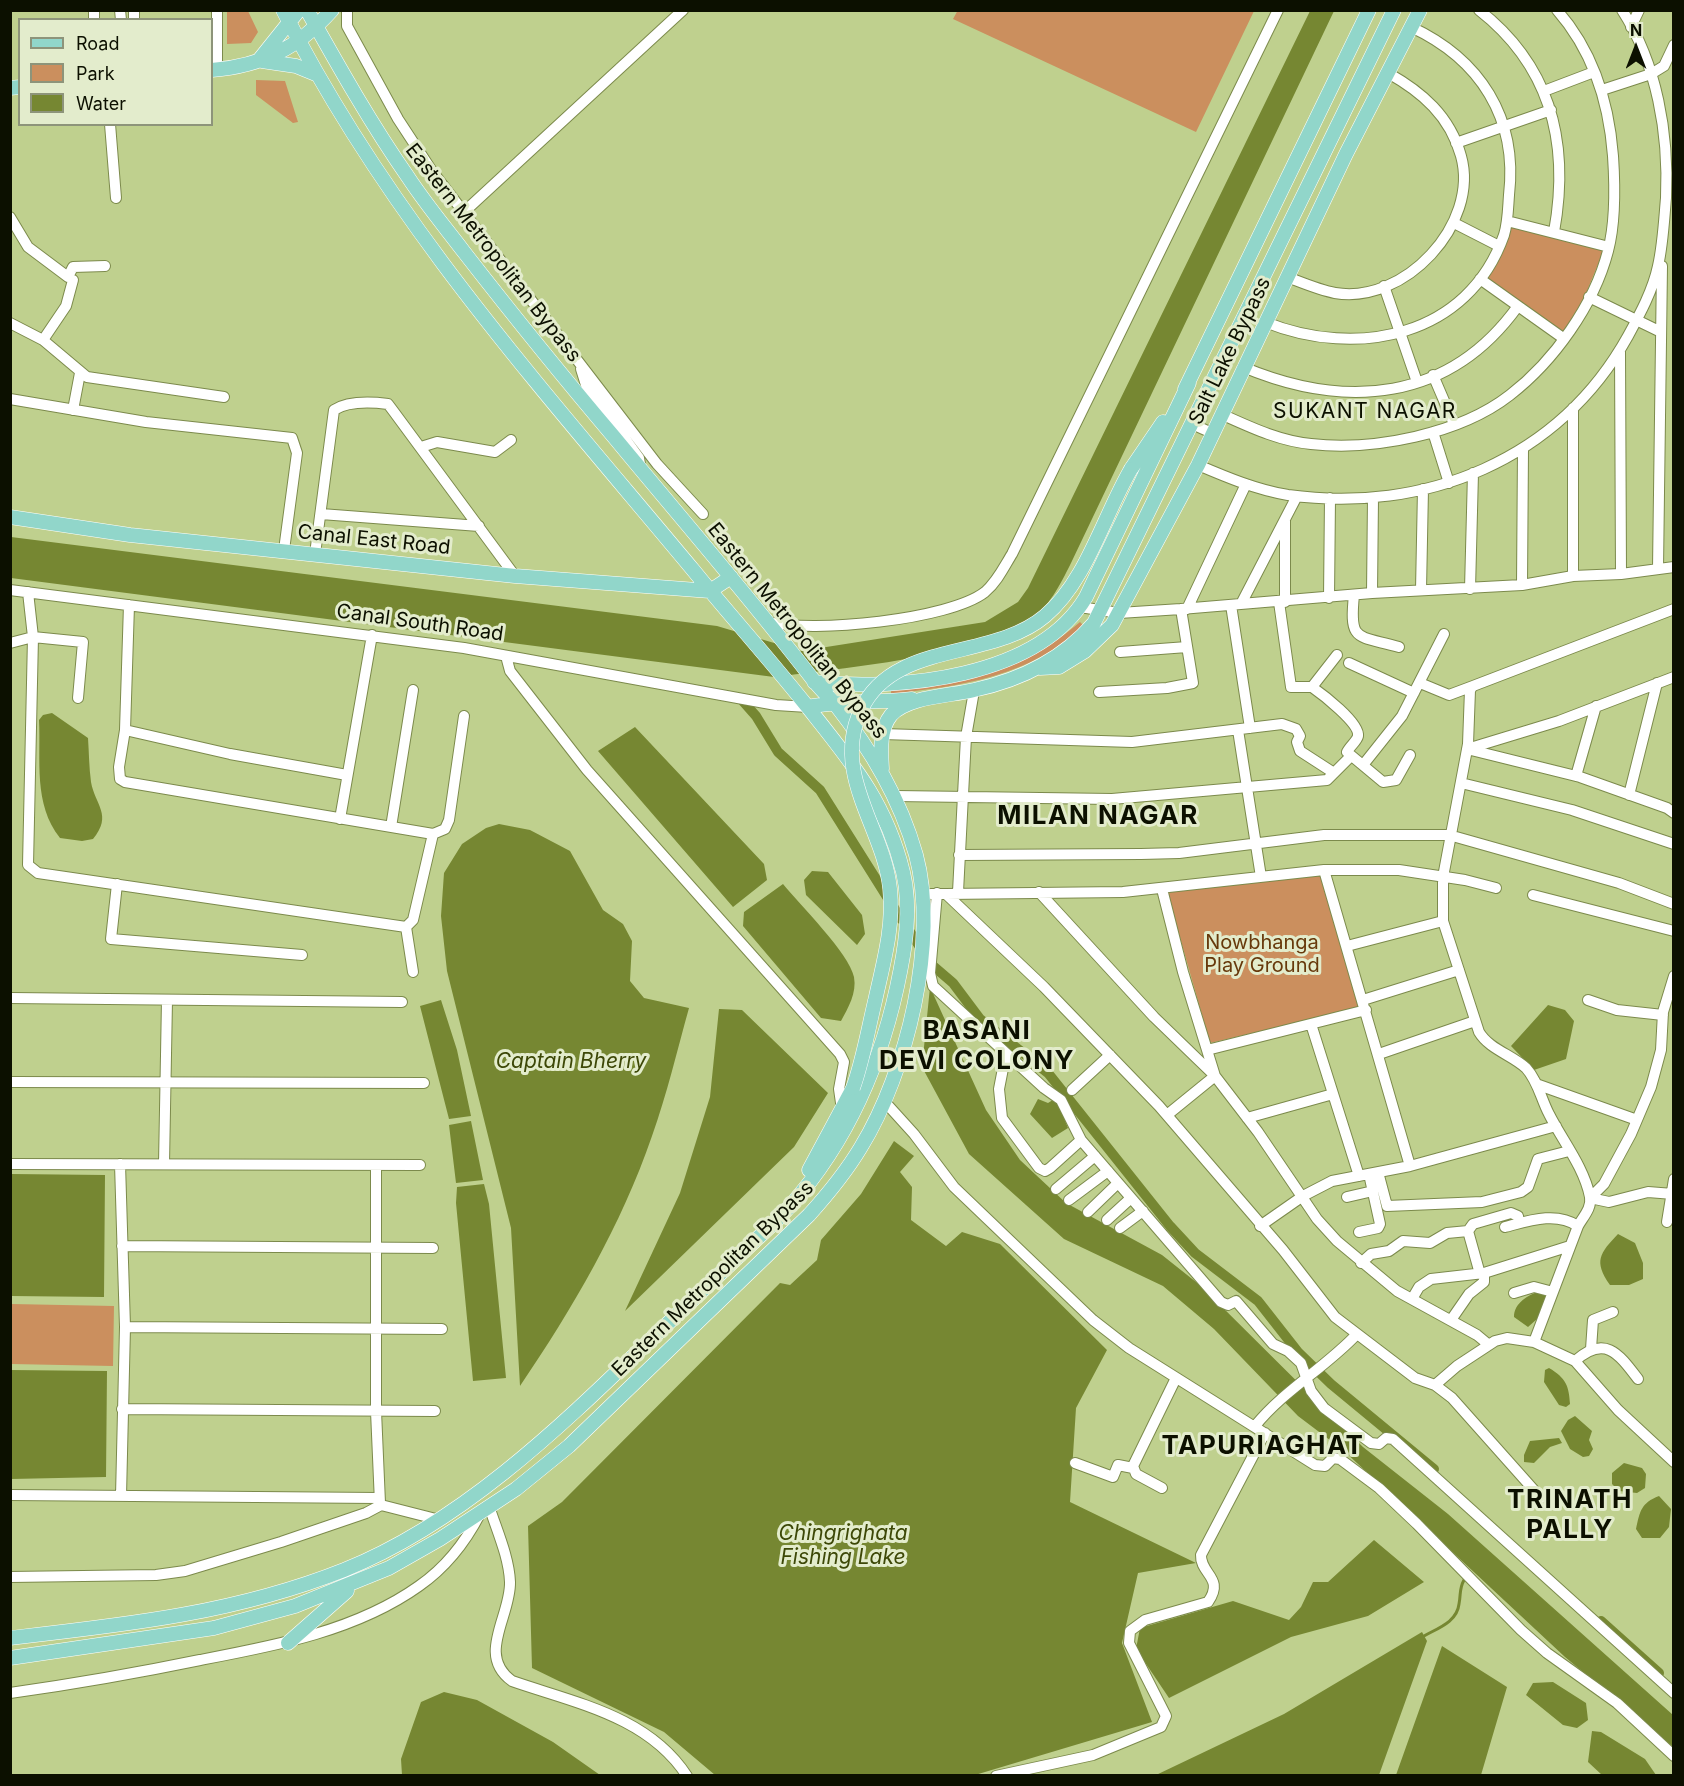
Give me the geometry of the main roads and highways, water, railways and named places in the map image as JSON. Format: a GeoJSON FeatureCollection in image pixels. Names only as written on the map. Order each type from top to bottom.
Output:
{"type":"FeatureCollection","features":[{"type":"Feature","properties":{"kind":"main road"},"geometry":{"type":"LineString","coordinates":[[258,61],[285,16],[298,10]]}},
{"type":"Feature","properties":{"kind":"main road","name":"Eastern Metropolitan Bypass"},"geometry":{"type":"LineString","coordinates":[[10,1658],[214,1628],[295,1606],[356,1583],[440,1539],[485,1509],[569,1446],[809,1215],[844,1173],[863,1144],[886,1098],[915,996],[935,894],[915,853],[896,796],[882,771],[833,702],[810,677],[779,634],[490,285],[410,181],[368,117],[307,10]]}},
{"type":"Feature","properties":{"kind":"main road"},"geometry":{"type":"LineString","coordinates":[[214,70],[258,61],[284,52],[317,27],[332,10]]}},
{"type":"Feature","properties":{"kind":"main road","name":"Salt Lake Bypass"},"geometry":{"type":"LineString","coordinates":[[810,677],[845,686],[879,684],[979,668],[1040,644],[1067,624],[1080,607],[1370,10]]}},
{"type":"Feature","properties":{"kind":"main road","name":"Salt Lake Bypass"},"geometry":{"type":"LineString","coordinates":[[882,771],[880,745],[891,716],[898,709],[938,695],[974,691],[1037,668],[1080,638],[1101,611],[1394,10]]}},
{"type":"Feature","properties":{"kind":"main road","name":"Salt Lake Bypass"},"geometry":{"type":"LineString","coordinates":[[1037,668],[1059,667],[1085,651],[1112,625],[1119,613],[1198,465],[1354,139],[1420,10]]}},
{"type":"Feature","properties":{"kind":"main road","name":"Eastern Metropolitan Bypass"},"geometry":{"type":"LineString","coordinates":[[10,1638],[182,1617],[247,1602],[345,1569],[393,1546],[499,1476],[558,1428],[795,1202],[830,1156],[858,1091],[884,1040],[903,957],[906,891],[903,874],[885,820],[855,764],[472,300],[392,195],[349,130],[285,16]]}},
{"type":"Feature","properties":{"kind":"main road"},"geometry":{"type":"LineString","coordinates":[[258,61],[296,66],[318,75]]}},
{"type":"Feature","properties":{"kind":"main road"},"geometry":{"type":"LineString","coordinates":[[858,1091],[891,919],[887,873],[861,801],[854,768],[853,740],[862,707],[885,679],[899,670],[933,657],[997,641],[1044,617],[1066,594],[1131,469],[1189,383]]}},
{"type":"Feature","properties":{"kind":"main road","name":"Canal East Road"},"geometry":{"type":"LineString","coordinates":[[10,517],[130,535],[515,576],[710,591]]}},
{"type":"Feature","properties":{"kind":"main road"},"geometry":{"type":"LineString","coordinates":[[710,591],[731,577]]}},
{"type":"Feature","properties":{"kind":"main road"},"geometry":{"type":"LineString","coordinates":[[797,693],[810,677]]}},
{"type":"Feature","properties":{"kind":"main road"},"geometry":{"type":"LineString","coordinates":[[808,707],[833,702],[880,703],[938,695]]}},
{"type":"Feature","properties":{"kind":"main road","name":"Eastern Metropolitan Bypass"},"geometry":{"type":"LineString","coordinates":[[795,1202],[805,1175],[818,1156],[842,1110],[858,1091]]}},
{"type":"Feature","properties":{"kind":"main road"},"geometry":{"type":"LineString","coordinates":[[288,1643],[356,1583]]}},
{"type":"Feature","properties":{"kind":"water"},"geometry":{"type":"Polygon","coordinates":[[[1310,11],[1334,11],[1067,571],[1042,610],[1017,627],[971,643],[916,657],[774,677],[11,578],[11,537],[717,626],[801,651],[985,622],[1018,602],[1028,588],[1310,11]]]}},
{"type":"Feature","properties":{"kind":"water"},"geometry":{"type":"Polygon","coordinates":[[[52,713],[88,738],[91,782],[102,816],[99,831],[93,839],[82,841],[60,838],[51,825],[46,811],[40,781],[39,720],[43,715],[52,713]]]}},
{"type":"Feature","properties":{"kind":"water"},"geometry":{"type":"Polygon","coordinates":[[[635,727],[764,864],[767,880],[733,907],[598,751],[635,727]]]}},
{"type":"Feature","properties":{"kind":"water","name":"Captain Bherry"},"geometry":{"type":"Polygon","coordinates":[[[499,824],[530,830],[570,851],[603,910],[623,924],[632,941],[630,981],[644,998],[689,1008],[657,1120],[626,1202],[577,1296],[520,1386],[511,1228],[447,971],[441,916],[444,873],[462,844],[486,828],[499,824]]]}},
{"type":"Feature","properties":{"kind":"water"},"geometry":{"type":"Polygon","coordinates":[[[812,871],[828,872],[862,915],[865,934],[857,945],[806,895],[804,880],[812,871]]]}},
{"type":"Feature","properties":{"kind":"water"},"geometry":{"type":"Polygon","coordinates":[[[783,884],[823,929],[850,967],[854,977],[854,989],[841,1021],[821,1018],[743,926],[744,912],[783,884]]]}},
{"type":"Feature","properties":{"kind":"water"},"geometry":{"type":"Polygon","coordinates":[[[930,987],[986,1110],[1020,1160],[1066,1203],[1162,1255],[1201,1286],[1363,1447],[1448,1514],[1673,1715],[1673,1747],[1565,1657],[1343,1450],[1298,1416],[1214,1329],[1163,1286],[1064,1239],[969,1154],[922,1067],[930,987]]]}},
{"type":"Feature","properties":{"kind":"water"},"geometry":{"type":"Polygon","coordinates":[[[441,1000],[457,1050],[471,1116],[449,1119],[420,1006],[441,1000]]]}},
{"type":"Feature","properties":{"kind":"water"},"geometry":{"type":"Polygon","coordinates":[[[1548,1005],[1565,1010],[1574,1021],[1566,1059],[1534,1070],[1511,1046],[1548,1005]]]}},
{"type":"Feature","properties":{"kind":"water"},"geometry":{"type":"Polygon","coordinates":[[[719,1009],[742,1010],[828,1093],[794,1147],[625,1311],[680,1193],[710,1097],[719,1009]]]}},
{"type":"Feature","properties":{"kind":"water"},"geometry":{"type":"Polygon","coordinates":[[[1056,1098],[1068,1128],[1052,1138],[1030,1114],[1038,1099],[1048,1103],[1056,1098]]]}},
{"type":"Feature","properties":{"kind":"water"},"geometry":{"type":"Polygon","coordinates":[[[471,1121],[483,1180],[456,1183],[449,1125],[471,1121]]]}},
{"type":"Feature","properties":{"kind":"water","name":"Chingrighata Fishing Lake"},"geometry":{"type":"Polygon","coordinates":[[[894,1141],[914,1156],[900,1172],[912,1187],[911,1220],[946,1246],[962,1232],[1000,1244],[1107,1350],[1076,1408],[1070,1502],[1196,1563],[1138,1573],[1122,1643],[1152,1722],[975,1775],[715,1775],[664,1732],[532,1668],[528,1526],[562,1502],[780,1283],[790,1285],[817,1260],[821,1240],[861,1194],[894,1141]]]}},
{"type":"Feature","properties":{"kind":"water"},"geometry":{"type":"Polygon","coordinates":[[[11,1174],[105,1175],[104,1297],[11,1296],[11,1174]]]}},
{"type":"Feature","properties":{"kind":"water"},"geometry":{"type":"Polygon","coordinates":[[[484,1184],[489,1204],[506,1378],[473,1381],[456,1203],[457,1187],[484,1184]]]}},
{"type":"Feature","properties":{"kind":"water"},"geometry":{"type":"Polygon","coordinates":[[[1618,1234],[1635,1243],[1643,1263],[1643,1279],[1629,1285],[1610,1285],[1600,1263],[1603,1252],[1618,1234]]]}},
{"type":"Feature","properties":{"kind":"water"},"geometry":{"type":"Polygon","coordinates":[[[1540,1291],[1546,1297],[1537,1319],[1528,1327],[1514,1317],[1516,1308],[1523,1300],[1540,1291]]]}},
{"type":"Feature","properties":{"kind":"water"},"geometry":{"type":"Polygon","coordinates":[[[1549,1368],[1563,1379],[1567,1387],[1570,1404],[1566,1407],[1559,1405],[1544,1382],[1545,1370],[1549,1368]]]}},
{"type":"Feature","properties":{"kind":"water"},"geometry":{"type":"Polygon","coordinates":[[[10,1370],[107,1371],[106,1477],[11,1479],[10,1370]]]}},
{"type":"Feature","properties":{"kind":"water"},"geometry":{"type":"Polygon","coordinates":[[[1575,1416],[1592,1431],[1589,1440],[1593,1449],[1589,1456],[1583,1457],[1570,1449],[1561,1431],[1568,1420],[1575,1416]]]}},
{"type":"Feature","properties":{"kind":"water"},"geometry":{"type":"Polygon","coordinates":[[[1559,1438],[1562,1443],[1550,1447],[1534,1463],[1524,1462],[1524,1455],[1530,1441],[1559,1438]]]}},
{"type":"Feature","properties":{"kind":"water"},"geometry":{"type":"Polygon","coordinates":[[[1624,1463],[1642,1468],[1646,1474],[1645,1488],[1637,1493],[1619,1491],[1612,1484],[1612,1473],[1624,1463]]]}},
{"type":"Feature","properties":{"kind":"water"},"geometry":{"type":"Polygon","coordinates":[[[1659,1496],[1671,1509],[1669,1527],[1660,1538],[1642,1538],[1636,1529],[1640,1512],[1648,1502],[1659,1496]]]}},
{"type":"Feature","properties":{"kind":"water"},"geometry":{"type":"Polygon","coordinates":[[[1374,1540],[1424,1582],[1368,1616],[1291,1637],[1169,1698],[1136,1649],[1140,1628],[1233,1601],[1289,1620],[1301,1607],[1313,1582],[1328,1582],[1374,1540]]]}},
{"type":"Feature","properties":{"kind":"water"},"geometry":{"type":"Polygon","coordinates":[[[1422,1632],[1427,1641],[1379,1775],[1156,1775],[1284,1714],[1422,1632]]]}},
{"type":"Feature","properties":{"kind":"water"},"geometry":{"type":"Polygon","coordinates":[[[1442,1646],[1507,1687],[1481,1775],[1396,1775],[1442,1646]]]}},
{"type":"Feature","properties":{"kind":"water"},"geometry":{"type":"Polygon","coordinates":[[[1553,1682],[1586,1703],[1588,1720],[1577,1728],[1563,1725],[1526,1695],[1533,1683],[1553,1682]]]}},
{"type":"Feature","properties":{"kind":"water"},"geometry":{"type":"Polygon","coordinates":[[[444,1692],[477,1700],[553,1742],[600,1775],[402,1775],[401,1759],[421,1702],[444,1692]]]}},
{"type":"Feature","properties":{"kind":"water"},"geometry":{"type":"Polygon","coordinates":[[[1592,1731],[1601,1732],[1645,1759],[1656,1775],[1602,1775],[1588,1762],[1592,1731]]]}},
{"type":"Feature","properties":{"kind":"waterway"},"geometry":{"type":"LineString","coordinates":[[741,699],[756,716],[778,752],[820,790],[901,919]]}},
{"type":"Feature","properties":{"kind":"waterway"},"geometry":{"type":"LineString","coordinates":[[910,932],[932,965],[953,983],[980,1019],[1048,1073],[1170,1226],[1195,1253],[1258,1301],[1298,1352],[1331,1384],[1434,1469]]}},
{"type":"Feature","properties":{"kind":"waterway"},"geometry":{"type":"LineString","coordinates":[[1424,1636],[1446,1624],[1455,1615],[1464,1580]]}},
{"type":"Feature","properties":{"kind":"waterway"},"geometry":{"type":"LineString","coordinates":[[1601,1621],[1659,1673]]}},
{"type":"Feature","properties":{"kind":"district","name":"SUKANT NAGAR"},"geometry":{"type":"Point","coordinates":[1365,412]}},
{"type":"Feature","properties":{"kind":"district","name":"MILAN NAGAR"},"geometry":{"type":"Point","coordinates":[1098,816]}},
{"type":"Feature","properties":{"kind":"district","name":"BASANI DEVI COLONY"},"geometry":{"type":"Point","coordinates":[977,1046]}},
{"type":"Feature","properties":{"kind":"district","name":"TAPURIAGHAT"},"geometry":{"type":"Point","coordinates":[1263,1446]}},
{"type":"Feature","properties":{"kind":"district","name":"TRINATH PALLY"},"geometry":{"type":"Point","coordinates":[1570,1515]}},
{"type":"Feature","properties":{"kind":"park label","name":"Nowbhanga Play Ground"},"geometry":{"type":"Point","coordinates":[1262,954]}}]}
